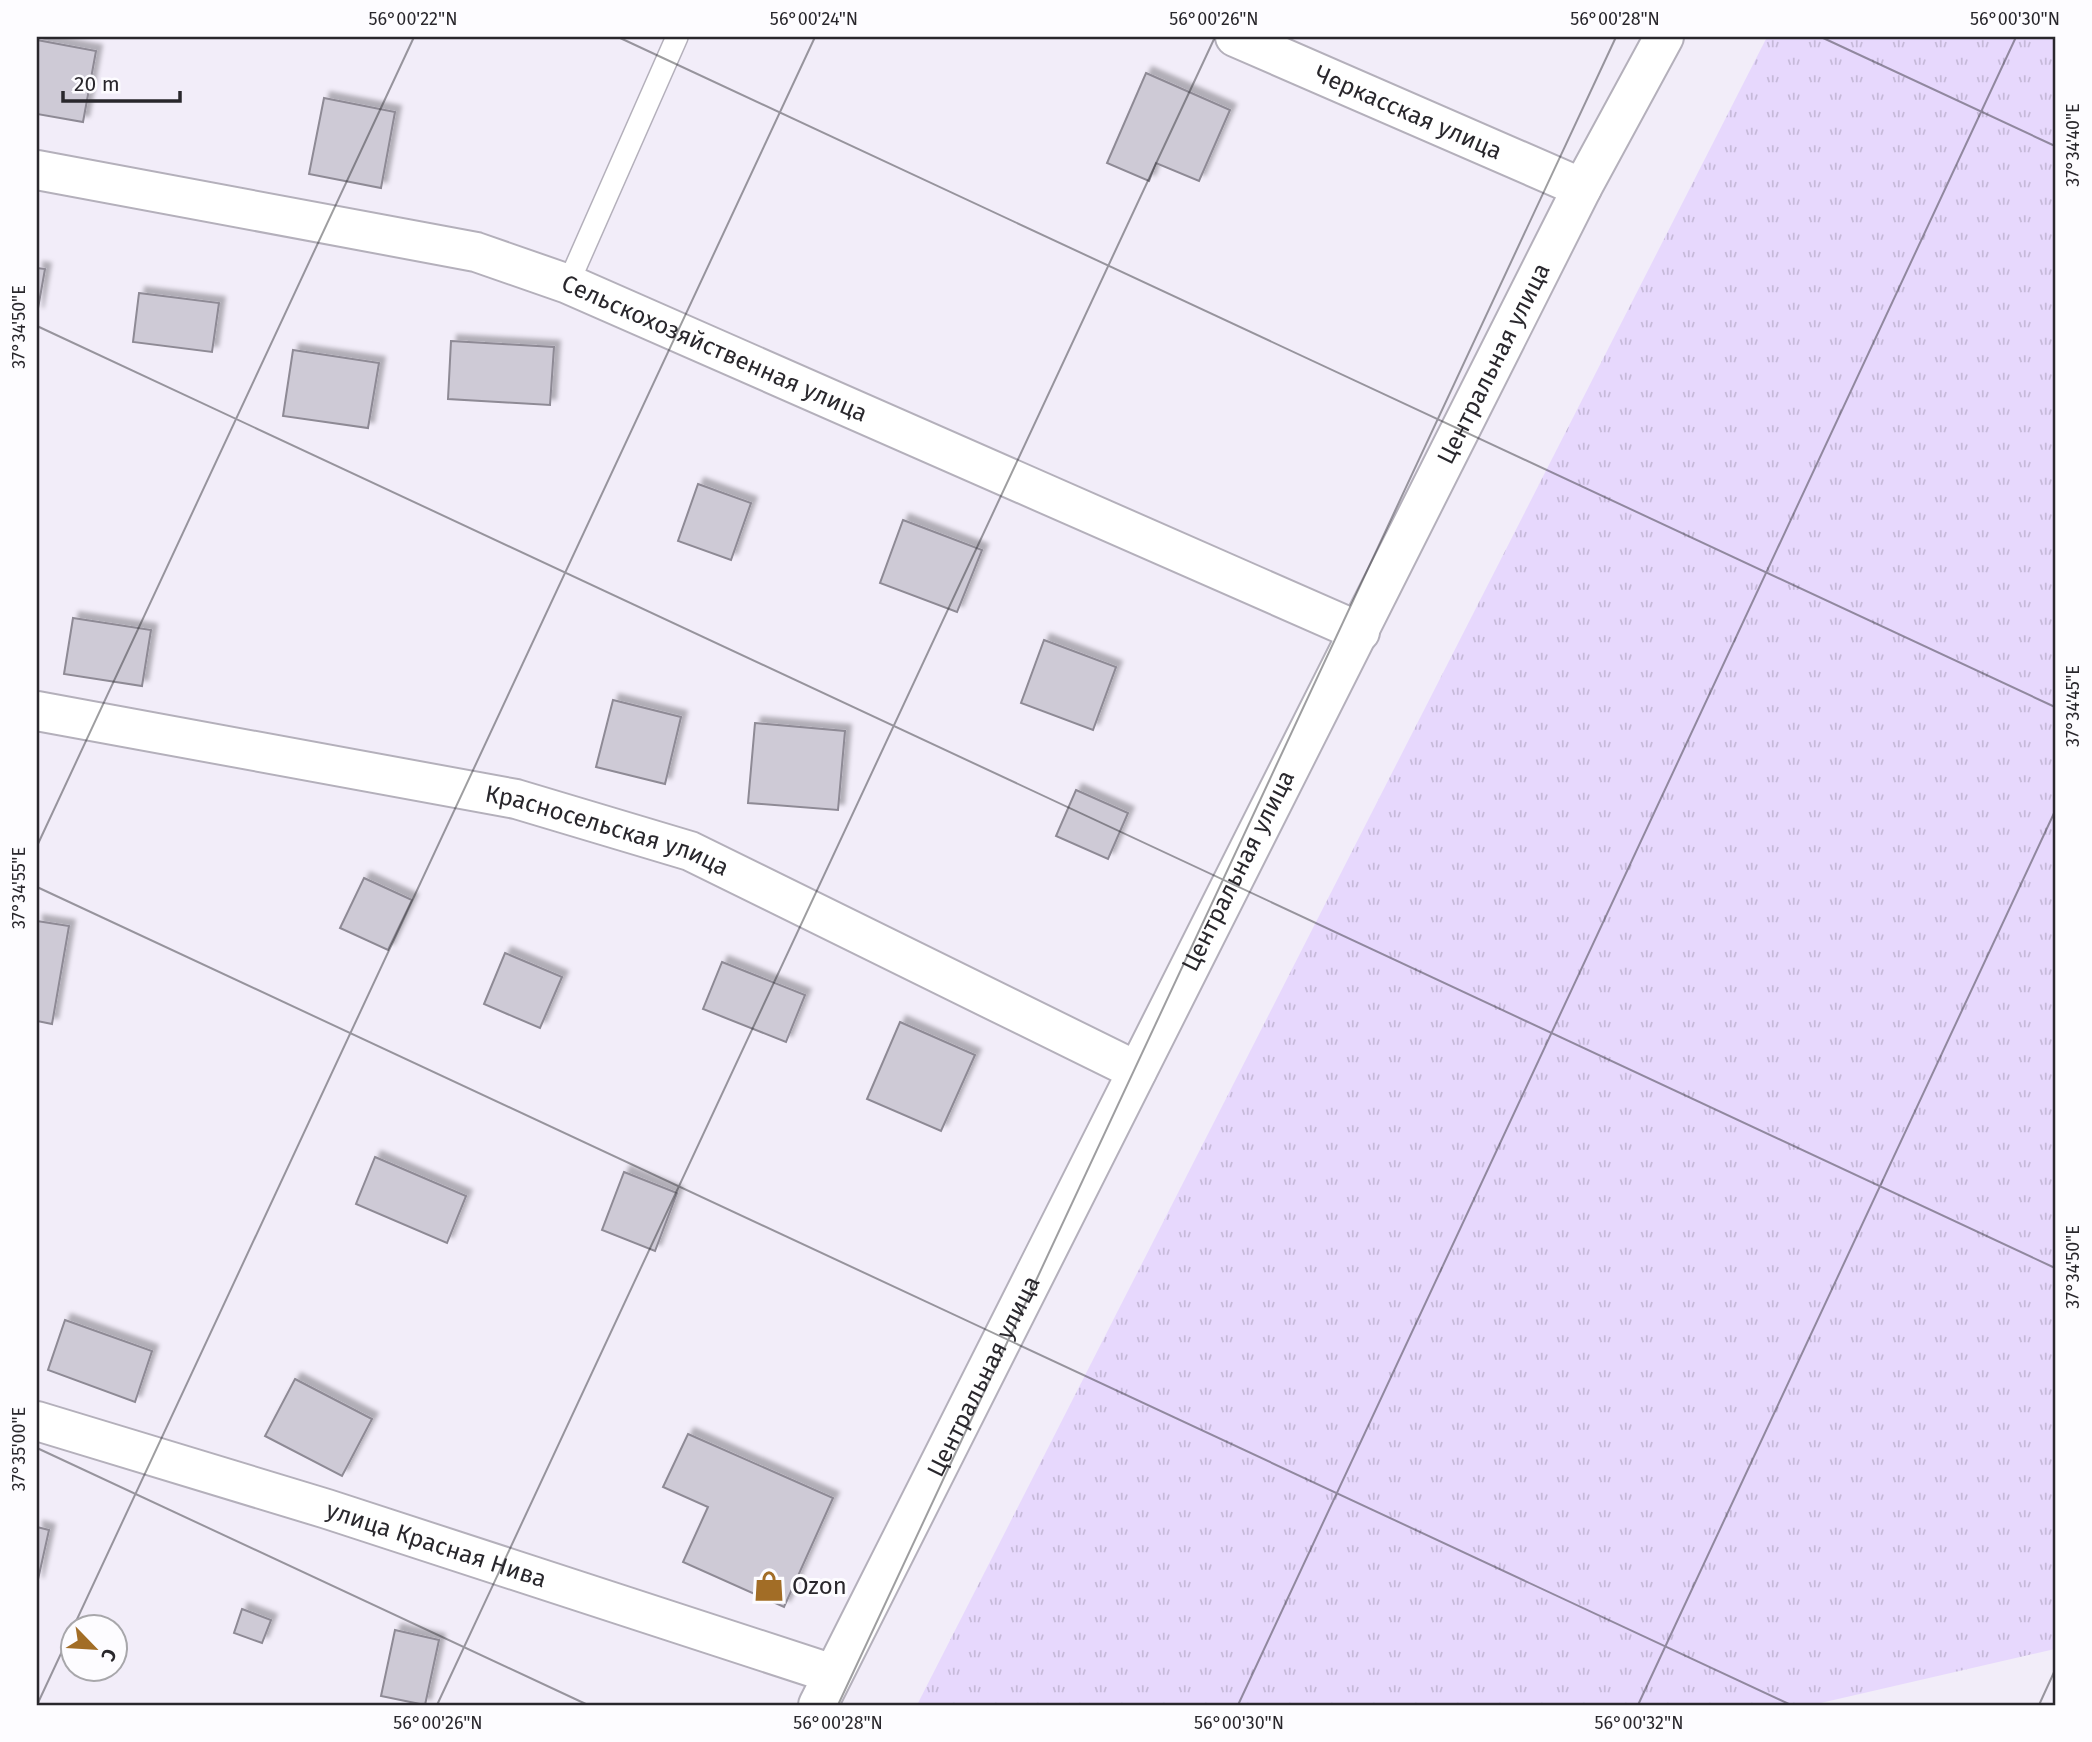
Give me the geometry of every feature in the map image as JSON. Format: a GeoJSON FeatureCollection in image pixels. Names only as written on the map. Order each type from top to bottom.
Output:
{"type":"FeatureCollection","features":[{"type":"Feature","properties":{"kind":"street","name":"Черкасская улица"},"geometry":{"type":"LineString","coordinates":[[1235,37],[1582,188]]}},
{"type":"Feature","properties":{"kind":"street","name":"Центральная улица"},"geometry":{"type":"LineString","coordinates":[[825,1690],[1582,188],[1664,37]]}},
{"type":"Feature","properties":{"kind":"street","name":"Сельскохозяйственная улица"},"geometry":{"type":"LineString","coordinates":[[37,170],[476,252],[568,284],[1360,632]]}},
{"type":"Feature","properties":{"kind":"street","name":"Красносельская улица"},"geometry":{"type":"LineString","coordinates":[[37,711],[516,799],[690,851],[1137,1071]]}},
{"type":"Feature","properties":{"kind":"street","name":"улица Красная Нива"},"geometry":{"type":"LineString","coordinates":[[37,1422],[340,1513],[825,1690]]}},
{"type":"Feature","properties":{"kind":"lane"},"geometry":{"type":"LineString","coordinates":[[568,284],[677,37]]}},
{"type":"Feature","properties":{"kind":"green space"},"geometry":{"type":"Polygon","coordinates":[[[1767,37],[2055,37],[2055,1649],[1812,1705],[917,1705],[1767,37]]]}},
{"type":"Feature","properties":{"kind":"building"},"geometry":{"type":"Polygon","coordinates":[[[37,40],[96,51],[83,122],[37,114],[37,40]]]}},
{"type":"Feature","properties":{"kind":"building"},"geometry":{"type":"Polygon","coordinates":[[[1146,73],[1230,110],[1199,181],[1156,163],[1149,181],[1107,163],[1146,73]]]}},
{"type":"Feature","properties":{"kind":"building"},"geometry":{"type":"Polygon","coordinates":[[[324,98],[395,112],[381,188],[309,174],[324,98]]]}},
{"type":"Feature","properties":{"kind":"building"},"geometry":{"type":"Polygon","coordinates":[[[37,268],[45,269],[37,314],[37,268]]]}},
{"type":"Feature","properties":{"kind":"building"},"geometry":{"type":"Polygon","coordinates":[[[139,293],[219,303],[212,352],[133,342],[139,293]]]}},
{"type":"Feature","properties":{"kind":"building"},"geometry":{"type":"Polygon","coordinates":[[[451,341],[554,347],[550,405],[448,399],[451,341]]]}},
{"type":"Feature","properties":{"kind":"building"},"geometry":{"type":"Polygon","coordinates":[[[293,350],[379,363],[368,428],[283,416],[293,350]]]}},
{"type":"Feature","properties":{"kind":"building"},"geometry":{"type":"Polygon","coordinates":[[[698,484],[751,503],[731,560],[678,541],[698,484]]]}},
{"type":"Feature","properties":{"kind":"building"},"geometry":{"type":"Polygon","coordinates":[[[903,520],[982,550],[957,612],[880,583],[903,520]]]}},
{"type":"Feature","properties":{"kind":"building"},"geometry":{"type":"Polygon","coordinates":[[[73,618],[151,630],[142,686],[64,674],[73,618]]]}},
{"type":"Feature","properties":{"kind":"building"},"geometry":{"type":"Polygon","coordinates":[[[1044,640],[1116,667],[1093,730],[1021,703],[1044,640]]]}},
{"type":"Feature","properties":{"kind":"building"},"geometry":{"type":"Polygon","coordinates":[[[613,700],[681,717],[665,784],[596,767],[613,700]]]}},
{"type":"Feature","properties":{"kind":"building"},"geometry":{"type":"Polygon","coordinates":[[[755,723],[845,731],[838,810],[748,803],[755,723]]]}},
{"type":"Feature","properties":{"kind":"building"},"geometry":{"type":"Polygon","coordinates":[[[1076,790],[1128,813],[1108,859],[1056,836],[1076,790]]]}},
{"type":"Feature","properties":{"kind":"building"},"geometry":{"type":"Polygon","coordinates":[[[364,878],[412,900],[388,950],[340,928],[364,878]]]}},
{"type":"Feature","properties":{"kind":"building"},"geometry":{"type":"Polygon","coordinates":[[[37,921],[69,926],[52,1024],[37,1021],[37,921]]]}},
{"type":"Feature","properties":{"kind":"building"},"geometry":{"type":"Polygon","coordinates":[[[505,953],[562,977],[540,1028],[484,1004],[505,953]]]}},
{"type":"Feature","properties":{"kind":"building"},"geometry":{"type":"Polygon","coordinates":[[[722,962],[805,995],[786,1042],[703,1009],[722,962]]]}},
{"type":"Feature","properties":{"kind":"building"},"geometry":{"type":"Polygon","coordinates":[[[900,1022],[975,1055],[941,1131],[867,1099],[900,1022]]]}},
{"type":"Feature","properties":{"kind":"building"},"geometry":{"type":"Polygon","coordinates":[[[375,1157],[466,1196],[447,1243],[356,1204],[375,1157]]]}},
{"type":"Feature","properties":{"kind":"building"},"geometry":{"type":"Polygon","coordinates":[[[624,1172],[677,1193],[655,1251],[602,1230],[624,1172]]]}},
{"type":"Feature","properties":{"kind":"building"},"geometry":{"type":"Polygon","coordinates":[[[65,1320],[152,1351],[135,1402],[48,1370],[65,1320]]]}},
{"type":"Feature","properties":{"kind":"building"},"geometry":{"type":"Polygon","coordinates":[[[295,1379],[372,1419],[342,1476],[265,1436],[295,1379]]]}},
{"type":"Feature","properties":{"kind":"building"},"geometry":{"type":"Polygon","coordinates":[[[688,1434],[833,1498],[784,1607],[683,1562],[708,1507],[663,1487],[688,1434]]]}},
{"type":"Feature","properties":{"kind":"building"},"geometry":{"type":"Polygon","coordinates":[[[37,1527],[49,1530],[37,1584],[37,1527]]]}},
{"type":"Feature","properties":{"kind":"building"},"geometry":{"type":"Polygon","coordinates":[[[242,1609],[271,1620],[262,1643],[234,1633],[242,1609]]]}},
{"type":"Feature","properties":{"kind":"building"},"geometry":{"type":"Polygon","coordinates":[[[395,1630],[439,1640],[425,1705],[381,1696],[395,1630]]]}},
{"type":"Feature","properties":{"kind":"place","name":"Ozon"},"geometry":{"type":"Point","coordinates":[769,1586]}}]}
